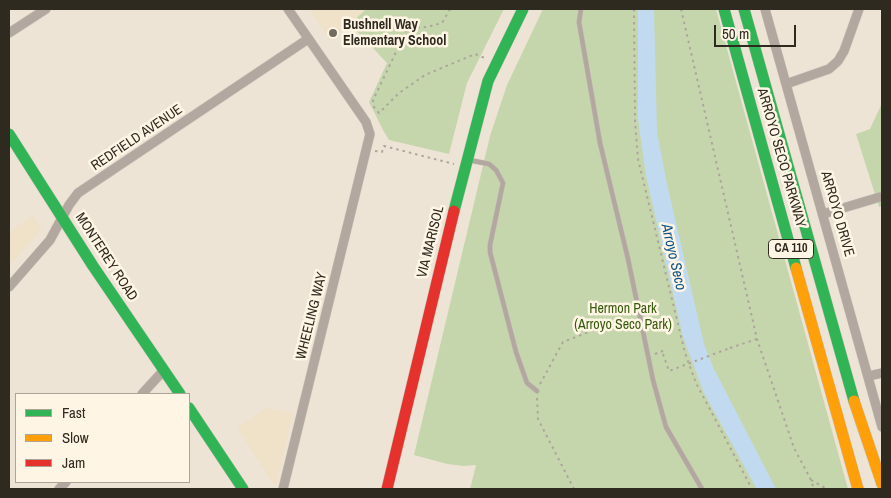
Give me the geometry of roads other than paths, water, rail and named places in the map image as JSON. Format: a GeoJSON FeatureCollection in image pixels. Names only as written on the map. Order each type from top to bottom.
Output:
{"type":"FeatureCollection","features":[{"type":"Feature","properties":{"kind":"main road","name":"VIA MARISOL"},"geometry":{"type":"LineString","coordinates":[[388,489],[466,163],[488,81],[523,9]]}},
{"type":"Feature","properties":{"kind":"main road","name":"ARROYO SECO PARKWAY"},"geometry":{"type":"LineString","coordinates":[[724,9],[858,489]]}},
{"type":"Feature","properties":{"kind":"main road","name":"ARROYO SECO PARKWAY"},"geometry":{"type":"LineString","coordinates":[[744,9],[852,396],[882,484]]}},
{"type":"Feature","properties":{"kind":"main road","name":"MONTEREY ROAD"},"geometry":{"type":"LineString","coordinates":[[9,134],[93,266],[179,393]]}},
{"type":"Feature","properties":{"kind":"main road"},"geometry":{"type":"LineString","coordinates":[[190,410],[243,489]]}},
{"type":"Feature","properties":{"kind":"street"},"geometry":{"type":"LineString","coordinates":[[9,33],[46,9]]}},
{"type":"Feature","properties":{"kind":"street","name":"WHEELING WAY"},"geometry":{"type":"LineString","coordinates":[[283,489],[368,149],[370,134],[366,122],[288,9]]}},
{"type":"Feature","properties":{"kind":"street","name":"ARROYO DRIVE"},"geometry":{"type":"LineString","coordinates":[[765,9],[882,427]]}},
{"type":"Feature","properties":{"kind":"street"},"geometry":{"type":"LineString","coordinates":[[786,84],[828,69],[838,61],[844,51],[859,9]]}},
{"type":"Feature","properties":{"kind":"street","name":"REDFIELD AVENUE"},"geometry":{"type":"LineString","coordinates":[[9,287],[50,240],[69,205],[78,193],[308,40]]}},
{"type":"Feature","properties":{"kind":"street"},"geometry":{"type":"LineString","coordinates":[[823,214],[880,197]]}},
{"type":"Feature","properties":{"kind":"street"},"geometry":{"type":"LineString","coordinates":[[143,393],[164,370]]}},
{"type":"Feature","properties":{"kind":"street"},"geometry":{"type":"LineString","coordinates":[[869,376],[882,373]]}},
{"type":"Feature","properties":{"kind":"lane"},"geometry":{"type":"LineString","coordinates":[[581,9],[579,22],[600,143],[653,380],[666,426],[702,489]]}},
{"type":"Feature","properties":{"kind":"lane"},"geometry":{"type":"LineString","coordinates":[[466,163],[489,164],[496,170],[503,183],[490,252],[516,352],[527,383],[537,392]]}},
{"type":"Feature","properties":{"kind":"water","name":"Arroyo Seco"},"geometry":{"type":"Polygon","coordinates":[[[638,9],[654,9],[657,132],[704,344],[714,369],[776,489],[757,489],[755,486],[704,393],[683,337],[646,176],[638,119],[638,9]]]}},
{"type":"Feature","properties":{"kind":"place","name":"Bushnell Way Elementary School"},"geometry":{"type":"Point","coordinates":[333,33]}},
{"type":"Feature","properties":{"kind":"park label","name":"Hermon Park (Arroyo Seco Park)"},"geometry":{"type":"Point","coordinates":[623,318]}}]}
